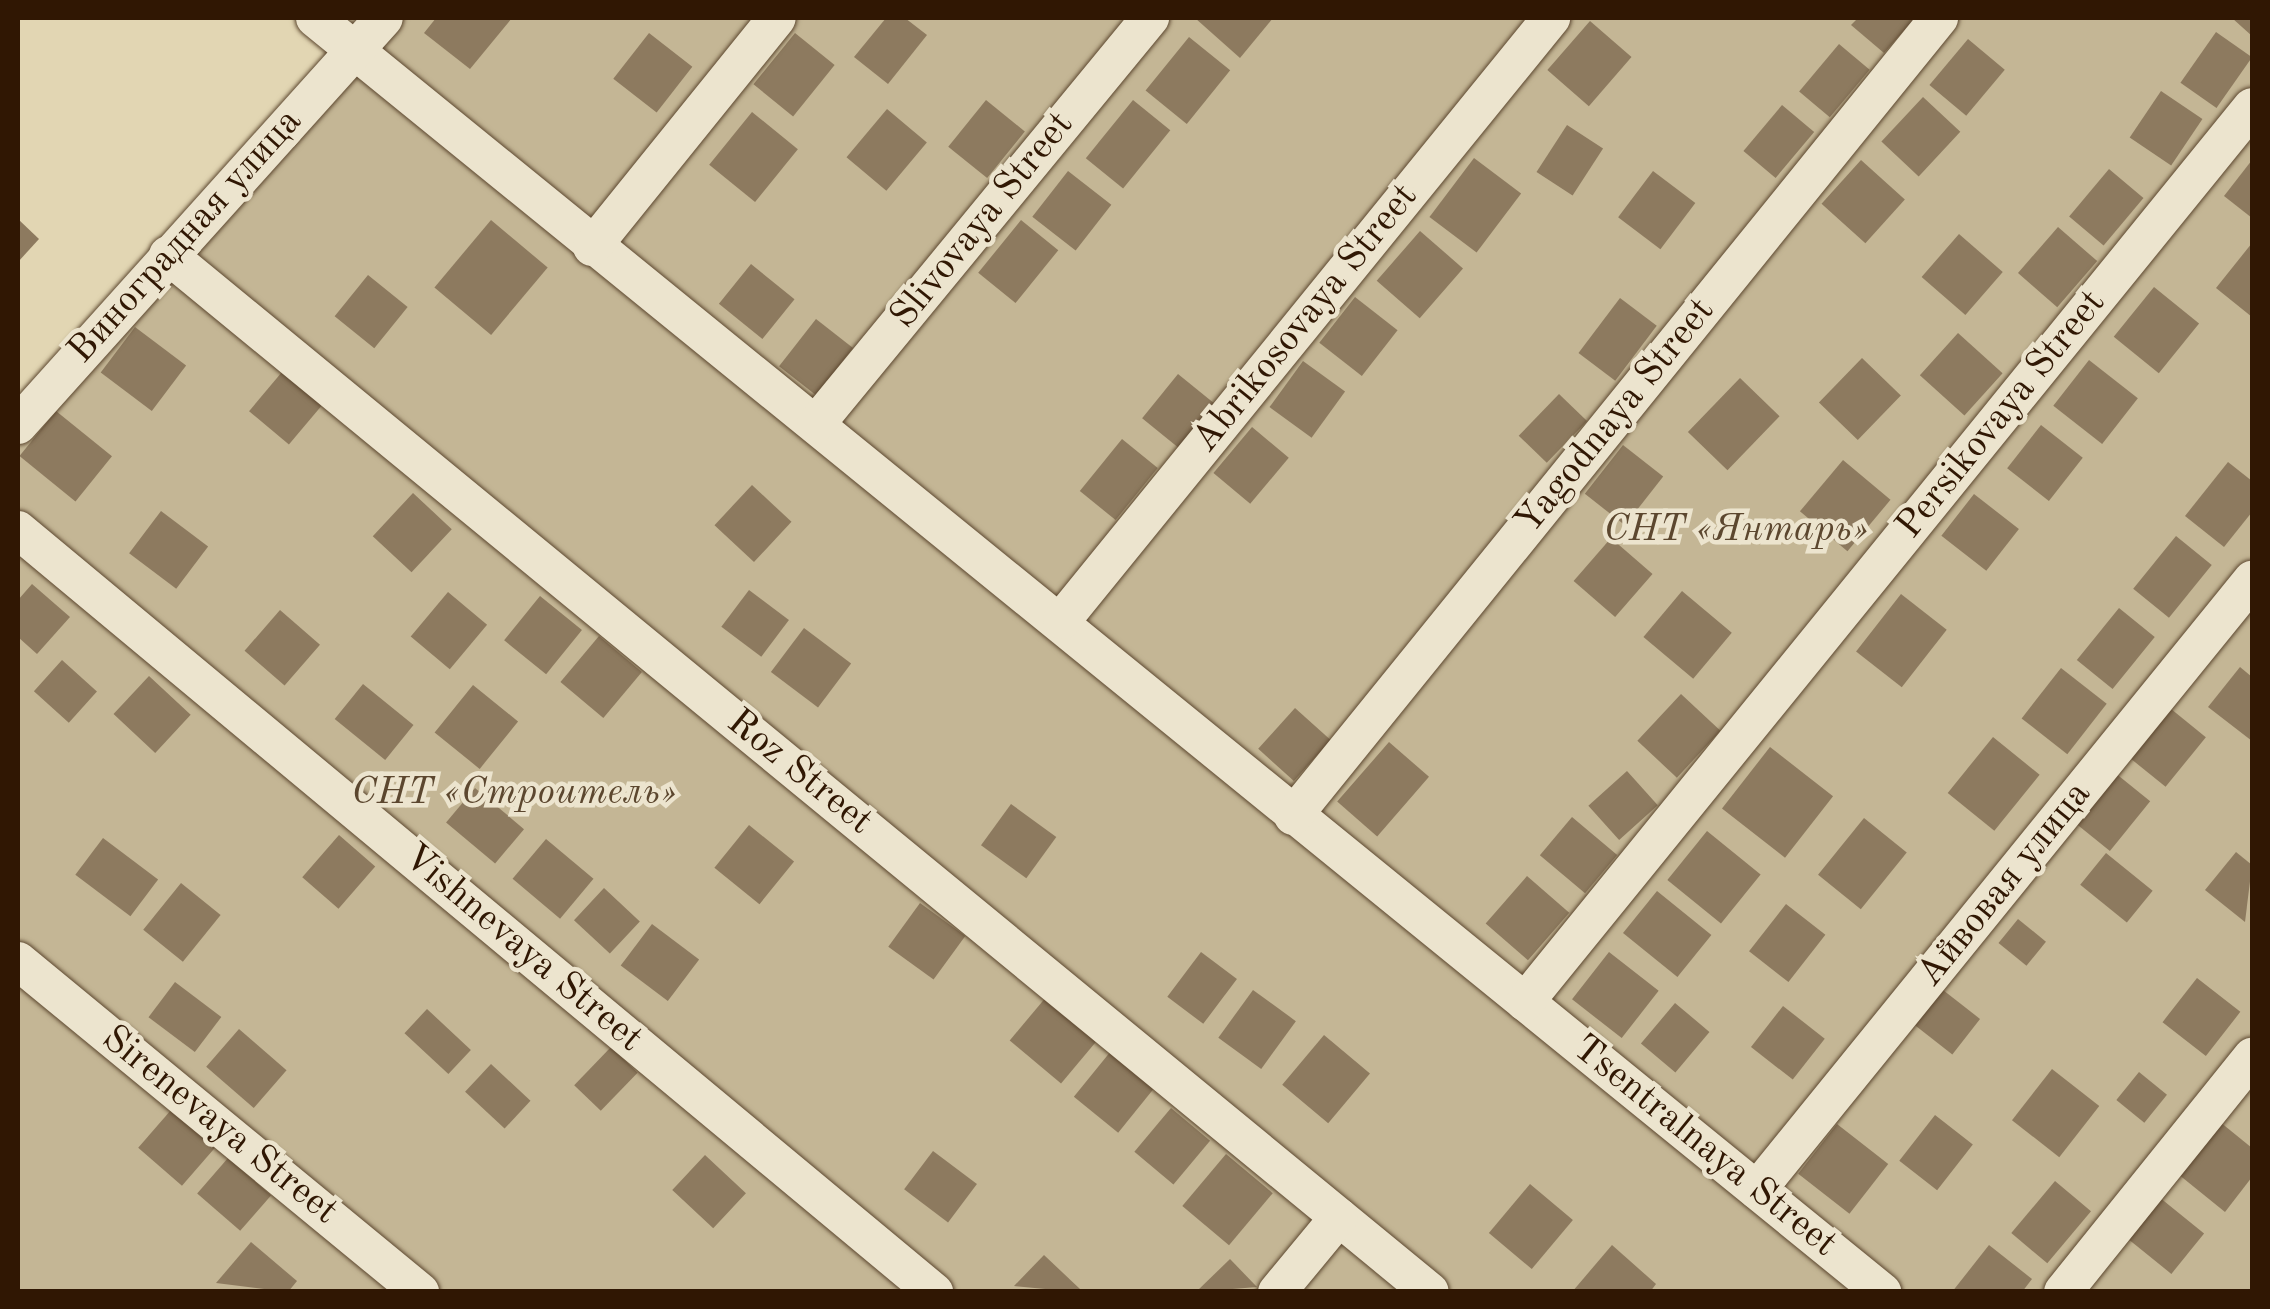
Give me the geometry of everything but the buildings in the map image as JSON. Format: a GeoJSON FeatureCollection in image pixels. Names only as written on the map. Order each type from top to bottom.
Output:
{"type":"FeatureCollection","features":[{"type":"Feature","properties":{"kind":"street","name":"Tsentralnaya Street"},"geometry":{"type":"LineString","coordinates":[[315,18],[592,246],[1062,620],[1293,816],[1882,1292]]}},
{"type":"Feature","properties":{"kind":"street","name":"Виноградная улица"},"geometry":{"type":"LineString","coordinates":[[18,425],[384,18]]}},
{"type":"Feature","properties":{"kind":"street"},"geometry":{"type":"LineString","coordinates":[[592,246],[777,18]]}},
{"type":"Feature","properties":{"kind":"street","name":"Slivovaya Street"},"geometry":{"type":"LineString","coordinates":[[816,424],[1150,18]]}},
{"type":"Feature","properties":{"kind":"street","name":"Abrikosovaya Street"},"geometry":{"type":"LineString","coordinates":[[1062,620],[1550,18]]}},
{"type":"Feature","properties":{"kind":"street","name":"Yagodnaya Street"},"geometry":{"type":"LineString","coordinates":[[1293,816],[1939,18]]}},
{"type":"Feature","properties":{"kind":"street","name":"Persikovaya Street"},"geometry":{"type":"LineString","coordinates":[[1525,1002],[2252,107]]}},
{"type":"Feature","properties":{"kind":"street","name":"Roz Street"},"geometry":{"type":"LineString","coordinates":[[168,255],[1430,1292]]}},
{"type":"Feature","properties":{"kind":"street","name":"Vishnevaya Street"},"geometry":{"type":"LineString","coordinates":[[18,530],[934,1292]]}},
{"type":"Feature","properties":{"kind":"street","name":"Айвовая улица"},"geometry":{"type":"LineString","coordinates":[[1757,1190],[2252,580]]}},
{"type":"Feature","properties":{"kind":"street","name":"Sirenevaya Street"},"geometry":{"type":"LineString","coordinates":[[18,962],[420,1292]]}},
{"type":"Feature","properties":{"kind":"street"},"geometry":{"type":"LineString","coordinates":[[2063,1292],[2252,1057]]}},
{"type":"Feature","properties":{"kind":"street"},"geometry":{"type":"LineString","coordinates":[[1277,1292],[1339,1217]]}},
{"type":"Feature","properties":{"kind":"green space"},"geometry":{"type":"Polygon","coordinates":[[[366,18],[2252,18],[2252,1291],[18,1292],[18,425],[366,18]]]}},
{"type":"Feature","properties":{"kind":"park label","name":"СНТ «Янтарь»"},"geometry":{"type":"Point","coordinates":[1736,531]}},
{"type":"Feature","properties":{"kind":"park label","name":"СНТ «Строитель»"},"geometry":{"type":"Point","coordinates":[514,794]}}]}
